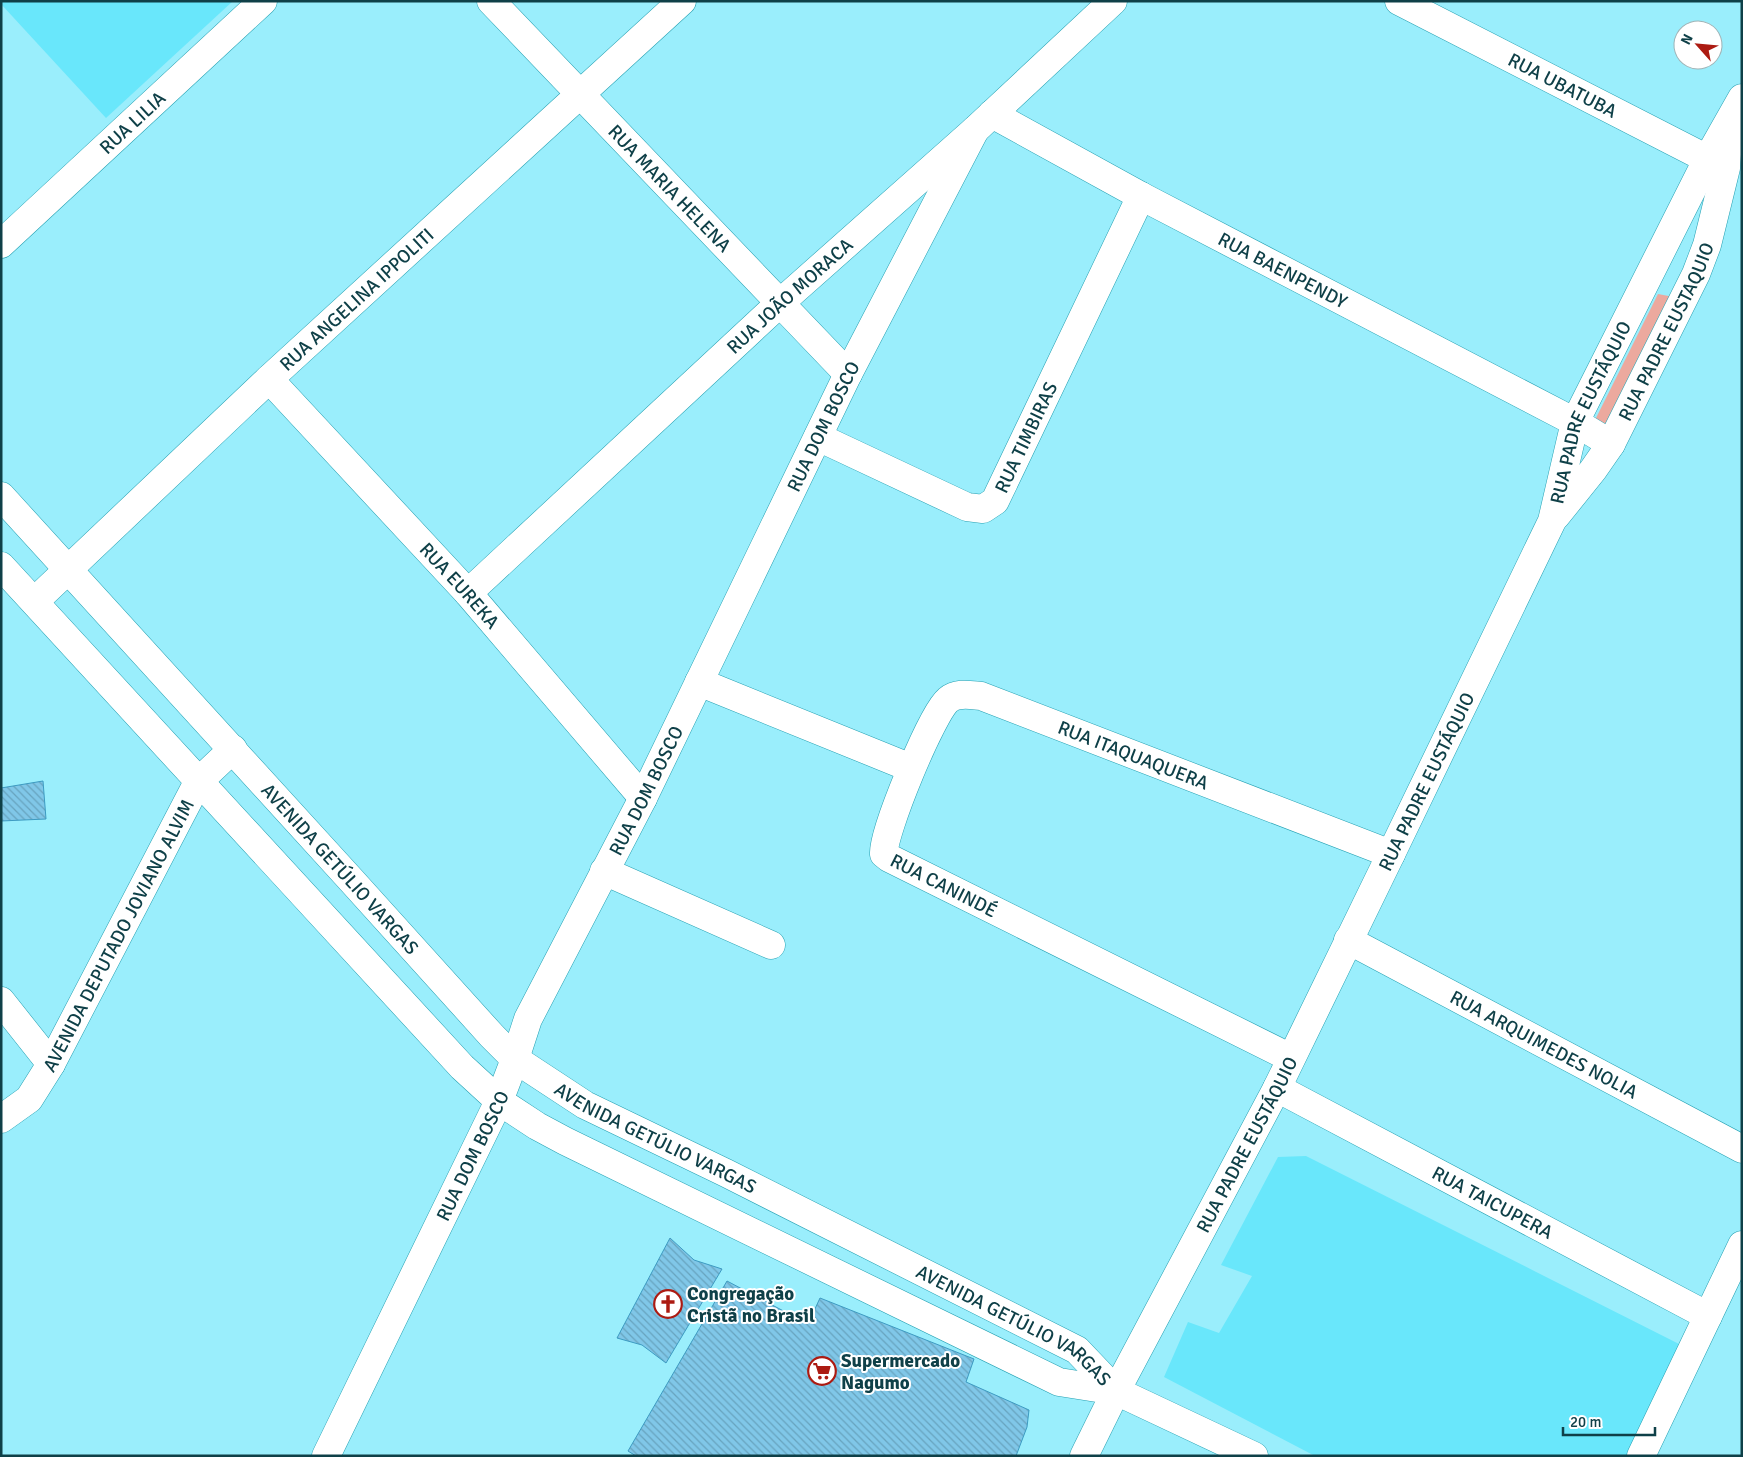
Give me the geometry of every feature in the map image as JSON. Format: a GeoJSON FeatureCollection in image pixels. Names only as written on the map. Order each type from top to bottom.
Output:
{"type":"FeatureCollection","features":[{"type":"Feature","properties":{"kind":"street","name":"RUA LILIA"},"geometry":{"type":"LineString","coordinates":[[1,244],[264,1]]}},
{"type":"Feature","properties":{"kind":"street","name":"RUA MARIA HELENA"},"geometry":{"type":"LineString","coordinates":[[491,1],[848,374]]}},
{"type":"Feature","properties":{"kind":"street","name":"RUA ANGELINA IPPOLITI"},"geometry":{"type":"LineString","coordinates":[[35,601],[70,570],[270,379],[682,1]]}},
{"type":"Feature","properties":{"kind":"street","name":"RUA JOÃO MORACA"},"geometry":{"type":"LineString","coordinates":[[468,593],[780,303],[983,122],[1112,1]]}},
{"type":"Feature","properties":{"kind":"street","name":"RUA UBATUBA"},"geometry":{"type":"LineString","coordinates":[[1399,1],[1717,163]]}},
{"type":"Feature","properties":{"kind":"street","name":"RUA PADRE EUSTAQUIO"},"geometry":{"type":"LineString","coordinates":[[1552,521],[1612,444],[1696,274],[1707,245],[1717,163],[1735,110]]}},
{"type":"Feature","properties":{"kind":"street","name":"RUA BAENPENDY"},"geometry":{"type":"LineString","coordinates":[[983,122],[1141,196],[1575,422],[1612,444]]}},
{"type":"Feature","properties":{"kind":"street","name":"RUA DOM BOSCO"},"geometry":{"type":"LineString","coordinates":[[326,1456],[499,1101],[528,1019],[643,798],[848,374],[983,122]]}},
{"type":"Feature","properties":{"kind":"street","name":"RUA PADRE EUSTÁQUIO"},"geometry":{"type":"LineString","coordinates":[[1084,1456],[1116,1391],[1277,1088],[1552,521],[1575,422],[1717,163]]}},
{"type":"Feature","properties":{"kind":"street","name":"RUA TIMBIRAS"},"geometry":{"type":"LineString","coordinates":[[818,437],[967,507],[982,509],[995,501],[1141,196]]}},
{"type":"Feature","properties":{"kind":"street","name":"RUA EUREKA"},"geometry":{"type":"LineString","coordinates":[[270,379],[468,593],[643,798]]}},
{"type":"Feature","properties":{"kind":"street","name":"AVENIDA GETÚLIO VARGAS"},"geometry":{"type":"LineString","coordinates":[[1,496],[515,1059],[586,1105],[726,1173],[1077,1350],[1116,1391]]}},
{"type":"Feature","properties":{"kind":"street","name":"AVENIDA GETÚLIO VARGAS"},"geometry":{"type":"LineString","coordinates":[[1,566],[462,1067],[499,1101],[536,1126],[565,1141],[1059,1382],[1116,1391]]}},
{"type":"Feature","properties":{"kind":"street"},"geometry":{"type":"LineString","coordinates":[[699,682],[911,768]]}},
{"type":"Feature","properties":{"kind":"street","name":"RUA ITAQUAQUERA"},"geometry":{"type":"LineString","coordinates":[[911,768],[940,711],[948,700],[962,694],[981,696],[1391,854]]}},
{"type":"Feature","properties":{"kind":"street","name":"AVENIDA DEPUTADO JOVIANO ALVIM"},"geometry":{"type":"LineString","coordinates":[[1,1118],[29,1099],[51,1064],[198,782],[233,750]]}},
{"type":"Feature","properties":{"kind":"street","name":"RUA CANINDÉ"},"geometry":{"type":"LineString","coordinates":[[911,768],[885,841],[884,854],[889,858],[1291,1058]]}},
{"type":"Feature","properties":{"kind":"street"},"geometry":{"type":"LineString","coordinates":[[604,871],[771,945]]}},
{"type":"Feature","properties":{"kind":"street","name":"RUA ARQUIMEDES NOLIA"},"geometry":{"type":"LineString","coordinates":[[1348,940],[1742,1149]]}},
{"type":"Feature","properties":{"kind":"street"},"geometry":{"type":"LineString","coordinates":[[1,1000],[51,1064]]}},
{"type":"Feature","properties":{"kind":"street","name":"RUA TAICUPERA"},"geometry":{"type":"LineString","coordinates":[[1277,1088],[1708,1316]]}},
{"type":"Feature","properties":{"kind":"street"},"geometry":{"type":"LineString","coordinates":[[1642,1456],[1742,1245]]}},
{"type":"Feature","properties":{"kind":"street"},"geometry":{"type":"LineString","coordinates":[[1116,1391],[1254,1456]]}},
{"type":"Feature","properties":{"kind":"shaded area"},"geometry":{"type":"Polygon","coordinates":[[[1,1],[233,1],[106,118],[1,4],[1,1]]]}},
{"type":"Feature","properties":{"kind":"shaded area"},"geometry":{"type":"Polygon","coordinates":[[[1658,294],[1674,297],[1612,431],[1593,424],[1658,294]]]}},
{"type":"Feature","properties":{"kind":"shaded area"},"geometry":{"type":"Polygon","coordinates":[[[1306,1156],[1685,1347],[1629,1456],[1315,1456],[1164,1377],[1188,1322],[1219,1333],[1252,1276],[1221,1265],[1278,1157],[1306,1156]]]}},
{"type":"Feature","properties":{"kind":"building"},"geometry":{"type":"Polygon","coordinates":[[[43,781],[46,819],[1,821],[1,788],[43,781]]]}},
{"type":"Feature","properties":{"kind":"building","name":"Congregação Cristã no Brasil"},"geometry":{"type":"Polygon","coordinates":[[[670,1238],[694,1260],[722,1269],[666,1363],[642,1345],[617,1338],[670,1238]]]}},
{"type":"Feature","properties":{"kind":"building","name":"Supermercado Nagumo"},"geometry":{"type":"Polygon","coordinates":[[[727,1281],[808,1324],[820,1298],[974,1359],[966,1382],[1029,1410],[1027,1427],[1016,1456],[636,1456],[628,1451],[727,1281]]]}},
{"type":"Feature","properties":{"kind":"place","name":"Congregação Cristã no Brasil"},"geometry":{"type":"Point","coordinates":[668,1304]}},
{"type":"Feature","properties":{"kind":"place","name":"Supermercado Nagumo"},"geometry":{"type":"Point","coordinates":[822,1371]}}]}
